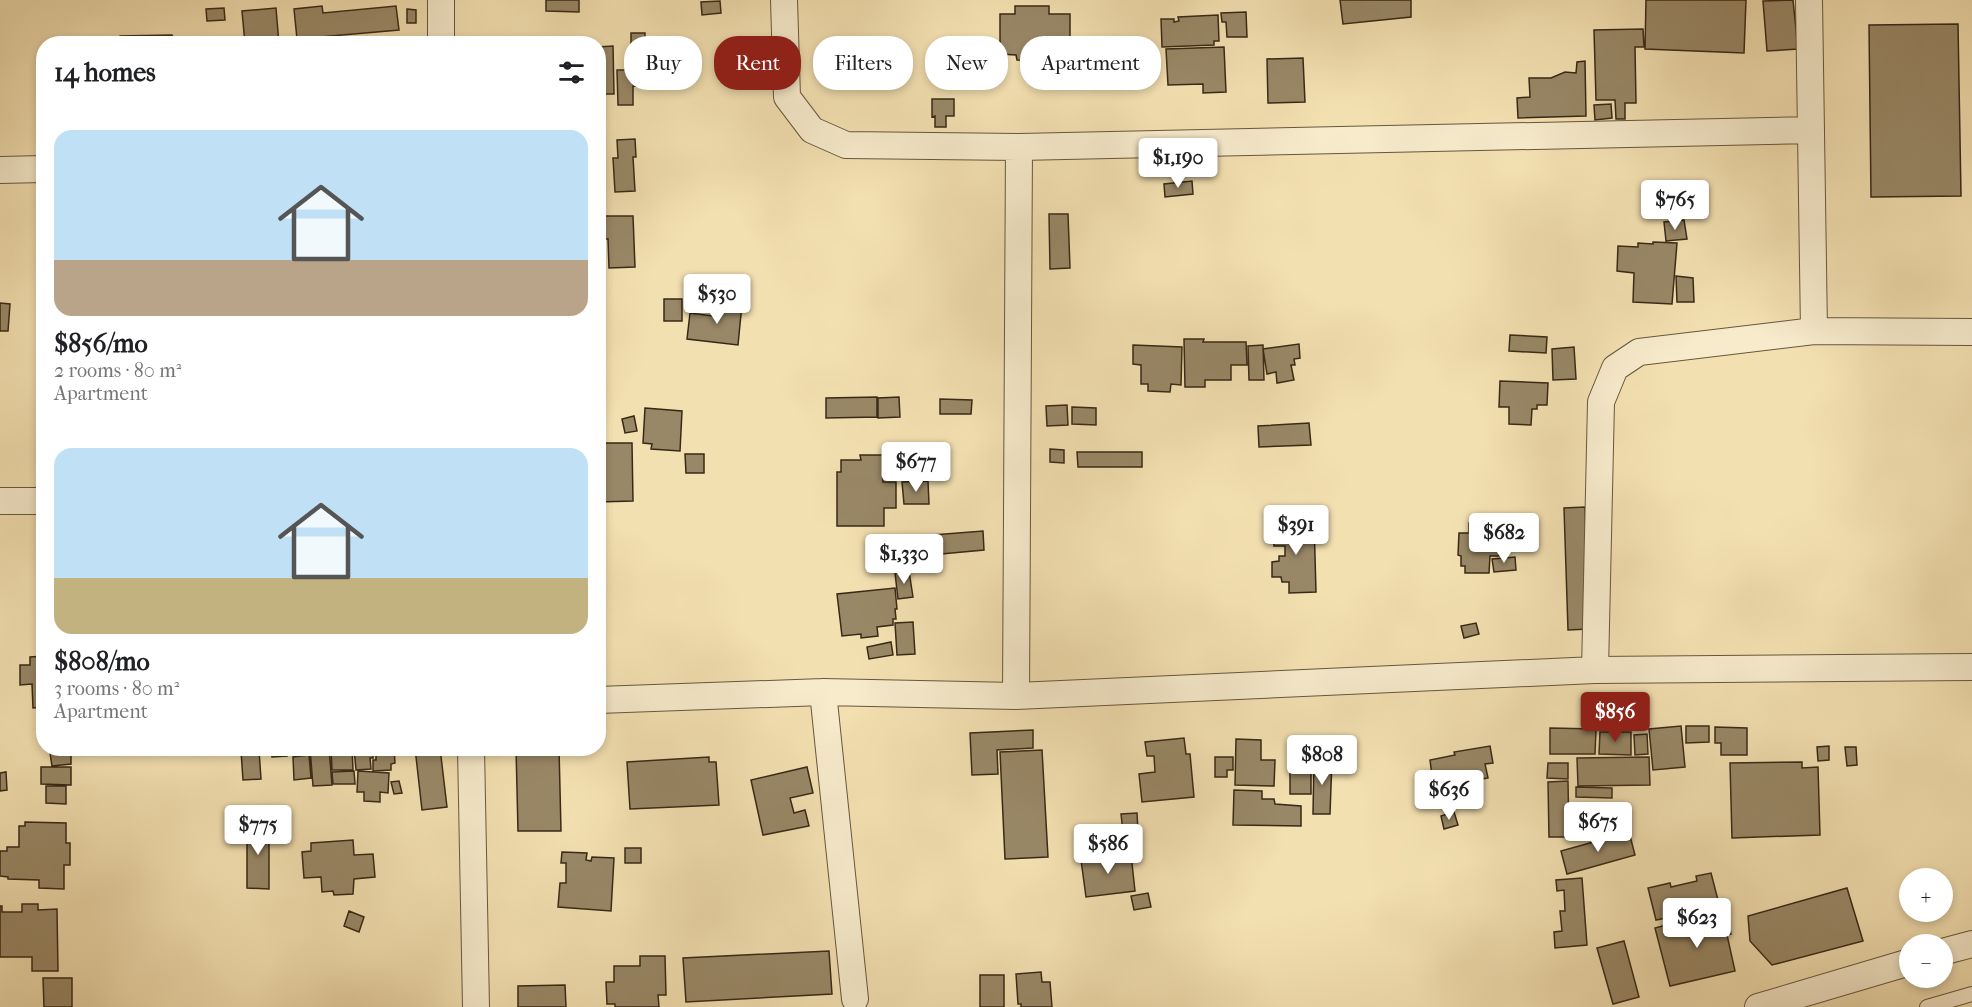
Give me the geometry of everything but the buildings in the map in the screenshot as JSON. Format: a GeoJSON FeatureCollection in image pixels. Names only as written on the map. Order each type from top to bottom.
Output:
{"type":"FeatureCollection","features":[{"type":"Feature","properties":{"kind":"street"},"geometry":{"type":"LineString","coordinates":[[441,0],[441,36]]}},
{"type":"Feature","properties":{"kind":"street"},"geometry":{"type":"LineString","coordinates":[[784,0],[786,97],[812,130],[846,145],[1019,147],[1811,130]]}},
{"type":"Feature","properties":{"kind":"street"},"geometry":{"type":"LineString","coordinates":[[1809,0],[1814,331]]}},
{"type":"Feature","properties":{"kind":"street"},"geometry":{"type":"LineString","coordinates":[[1016,696],[1019,147]]}},
{"type":"Feature","properties":{"kind":"street"},"geometry":{"type":"LineString","coordinates":[[0,170],[36,169]]}},
{"type":"Feature","properties":{"kind":"street"},"geometry":{"type":"LineString","coordinates":[[1595,670],[1601,402],[1615,368],[1640,352],[1814,331],[1972,332]]}},
{"type":"Feature","properties":{"kind":"street"},"geometry":{"type":"LineString","coordinates":[[0,501],[36,501]]}},
{"type":"Feature","properties":{"kind":"street"},"geometry":{"type":"LineString","coordinates":[[606,700],[823,692],[1016,696],[1595,670],[1972,667]]}},
{"type":"Feature","properties":{"kind":"street"},"geometry":{"type":"LineString","coordinates":[[823,692],[855,999]]}},
{"type":"Feature","properties":{"kind":"street"},"geometry":{"type":"LineString","coordinates":[[471,756],[476,1007]]}},
{"type":"Feature","properties":{"kind":"street"},"geometry":{"type":"LineString","coordinates":[[1953,949],[1972,944]]}},
{"type":"Feature","properties":{"kind":"street"},"geometry":{"type":"LineString","coordinates":[[1758,1007],[1899,965]]}},
{"type":"Feature","properties":{"kind":"lane"},"geometry":{"type":"LineString","coordinates":[[1927,1007],[1972,994]]}}]}
